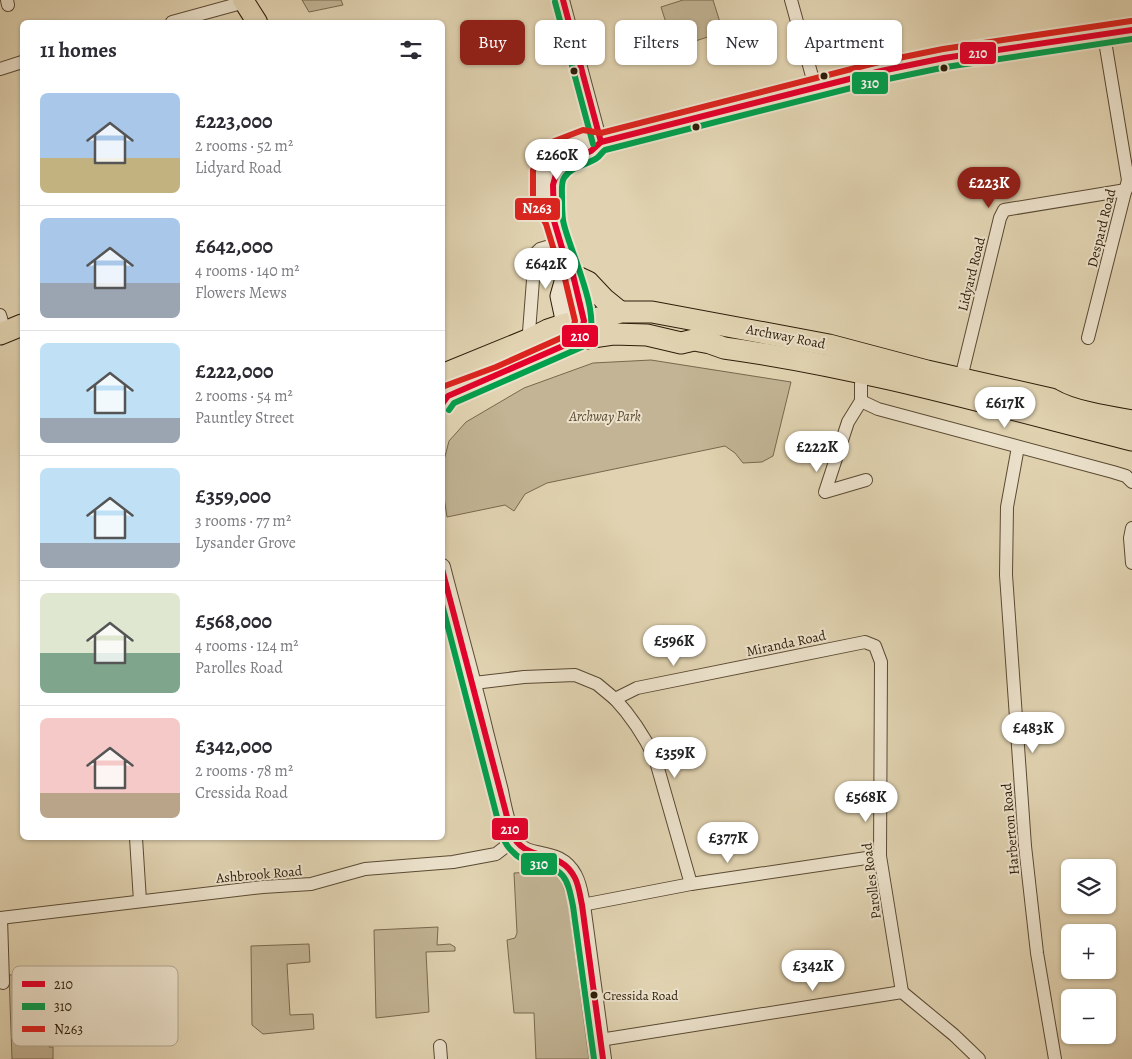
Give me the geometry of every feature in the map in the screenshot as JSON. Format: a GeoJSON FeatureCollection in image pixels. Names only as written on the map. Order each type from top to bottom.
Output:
{"type":"FeatureCollection","features":[{"type":"Feature","properties":{"kind":"highway"},"geometry":{"type":"LineString","coordinates":[[571,272],[588,282],[620,312]]}},
{"type":"Feature","properties":{"kind":"highway","name":"Archway Road"},"geometry":{"type":"LineString","coordinates":[[445,398],[577,328],[620,312],[652,312],[829,345],[919,369],[1051,399],[1062,392],[1086,401],[1085,419]]}},
{"type":"Feature","properties":{"kind":"highway","name":"Archway Road"},"geometry":{"type":"LineString","coordinates":[[445,373],[548,330],[577,328],[612,334],[647,335],[681,343],[694,340],[724,348],[777,356],[1085,419],[1132,421]]}},
{"type":"Feature","properties":{"kind":"highway","name":"Archway Road"},"geometry":{"type":"LineString","coordinates":[[1085,419],[1132,440]]}},
{"type":"Feature","properties":{"kind":"main road"},"geometry":{"type":"LineString","coordinates":[[244,1],[257,20]]}},
{"type":"Feature","properties":{"kind":"main road"},"geometry":{"type":"LineString","coordinates":[[554,221],[544,203],[540,190],[542,171],[547,160],[561,148],[580,140],[589,139],[600,142],[815,87],[928,61],[1132,30]]}},
{"type":"Feature","properties":{"kind":"main road"},"geometry":{"type":"LineString","coordinates":[[577,328],[571,272],[554,221],[553,185],[558,170],[574,158],[591,151],[600,142]]}},
{"type":"Feature","properties":{"kind":"street"},"geometry":{"type":"LineString","coordinates":[[563,0],[600,142]]}},
{"type":"Feature","properties":{"kind":"street"},"geometry":{"type":"LineString","coordinates":[[791,0],[815,87]]}},
{"type":"Feature","properties":{"kind":"street"},"geometry":{"type":"LineString","coordinates":[[179,20],[244,1]]}},
{"type":"Feature","properties":{"kind":"street","name":"Despard Road"},"geometry":{"type":"LineString","coordinates":[[1088,338],[1128,180],[1104,35]]}},
{"type":"Feature","properties":{"kind":"street"},"geometry":{"type":"LineString","coordinates":[[0,69],[20,63]]}},
{"type":"Feature","properties":{"kind":"street","name":"Lidyard Road"},"geometry":{"type":"LineString","coordinates":[[962,378],[1000,218],[1004,210],[1126,190]]}},
{"type":"Feature","properties":{"kind":"street"},"geometry":{"type":"LineString","coordinates":[[530,339],[535,254],[540,249],[560,243]]}},
{"type":"Feature","properties":{"kind":"street"},"geometry":{"type":"LineString","coordinates":[[864,374],[861,384],[861,401],[848,422],[825,492],[866,480]]}},
{"type":"Feature","properties":{"kind":"street"},"geometry":{"type":"LineString","coordinates":[[861,401],[878,409],[1113,472],[1126,476],[1132,482]]}},
{"type":"Feature","properties":{"kind":"street","name":"Harberton Road"},"geometry":{"type":"LineString","coordinates":[[1018,447],[1007,507],[1006,575],[1025,846],[1037,953],[1055,1059]]}},
{"type":"Feature","properties":{"kind":"street"},"geometry":{"type":"LineString","coordinates":[[1132,528],[1130,538],[1132,566]]}},
{"type":"Feature","properties":{"kind":"street"},"geometry":{"type":"LineString","coordinates":[[445,577],[474,683],[505,813],[514,840],[520,848],[528,852],[552,856],[561,861],[573,874],[577,884],[582,905],[603,1059]]}},
{"type":"Feature","properties":{"kind":"street","name":"Miranda Road"},"geometry":{"type":"LineString","coordinates":[[615,699],[637,688],[865,642],[875,646]]}},
{"type":"Feature","properties":{"kind":"street","name":"Parolles Road"},"geometry":{"type":"LineString","coordinates":[[875,646],[881,662],[880,856],[902,992]]}},
{"type":"Feature","properties":{"kind":"street"},"geometry":{"type":"LineString","coordinates":[[474,683],[524,677],[575,675],[597,684],[615,699],[630,715],[646,739],[655,758],[692,884]]}},
{"type":"Feature","properties":{"kind":"street"},"geometry":{"type":"LineString","coordinates":[[136,840],[140,901]]}},
{"type":"Feature","properties":{"kind":"street","name":"Ashbrook Road"},"geometry":{"type":"LineString","coordinates":[[1,918],[263,887],[311,884],[365,869],[454,862],[496,854],[514,840]]}},
{"type":"Feature","properties":{"kind":"street"},"geometry":{"type":"LineString","coordinates":[[582,905],[692,884],[880,856]]}},
{"type":"Feature","properties":{"kind":"street"},"geometry":{"type":"LineString","coordinates":[[1,918],[3,984]]}},
{"type":"Feature","properties":{"kind":"street"},"geometry":{"type":"LineString","coordinates":[[600,1040],[902,992],[954,1035],[979,1059]]}},
{"type":"Feature","properties":{"kind":"street"},"geometry":{"type":"LineString","coordinates":[[440,1046],[441,1059]]}},
{"type":"Feature","properties":{"kind":"green space"},"geometry":{"type":"Polygon","coordinates":[[[302,0],[341,0],[343,5],[309,12],[302,0]]]}},
{"type":"Feature","properties":{"kind":"green space"},"geometry":{"type":"Polygon","coordinates":[[[683,0],[713,0],[719,20],[707,20],[707,37],[697,40],[697,20],[665,20],[661,7],[683,0]]]}},
{"type":"Feature","properties":{"kind":"green space","name":"Archway Park"},"geometry":{"type":"Polygon","coordinates":[[[651,360],[791,382],[773,456],[762,462],[743,463],[735,453],[725,446],[547,483],[525,494],[514,511],[505,505],[447,517],[445,504],[445,456],[449,441],[466,422],[524,388],[593,363],[651,360]]]}},
{"type":"Feature","properties":{"kind":"green space"},"geometry":{"type":"Polygon","coordinates":[[[551,871],[560,878],[568,899],[589,1059],[536,1059],[534,1013],[514,1013],[507,940],[515,938],[517,933],[514,873],[551,871]]]}},
{"type":"Feature","properties":{"kind":"green space"},"geometry":{"type":"Polygon","coordinates":[[[438,927],[437,945],[450,944],[455,947],[455,951],[426,952],[429,1012],[376,1018],[374,930],[438,927]]]}},
{"type":"Feature","properties":{"kind":"green space"},"geometry":{"type":"Polygon","coordinates":[[[309,944],[310,962],[287,964],[290,1015],[313,1014],[314,1029],[263,1034],[252,1025],[251,946],[309,944]]]}},
{"type":"Feature","properties":{"kind":"green space"},"geometry":{"type":"Polygon","coordinates":[[[9,975],[12,975],[12,1046],[53,1047],[53,1059],[12,1059],[9,975]]]}},
{"type":"Feature","properties":{"kind":"transit line","name":"210"},"geometry":{"type":"LineString","coordinates":[[563,0],[601,142]]}},
{"type":"Feature","properties":{"kind":"transit line","name":"310"},"geometry":{"type":"LineString","coordinates":[[555,2],[593,144]]}},
{"type":"Feature","properties":{"kind":"transit line","name":"N263"},"geometry":{"type":"LineString","coordinates":[[445,386],[496,367],[572,333],[575,321],[565,279],[560,270],[546,224],[533,201],[533,170],[540,155],[552,142],[583,130],[601,133],[879,62],[943,49],[1131,21]]}},
{"type":"Feature","properties":{"kind":"transit line","name":"210"},"geometry":{"type":"LineString","coordinates":[[445,400],[448,396],[579,339],[584,321],[573,275],[568,268],[554,221],[553,185],[556,174],[561,168],[574,158],[591,151],[601,142],[881,71],[944,58],[1132,30]]}},
{"type":"Feature","properties":{"kind":"transit line","name":"310"},"geometry":{"type":"LineString","coordinates":[[449,410],[454,403],[582,347],[589,337],[591,323],[589,305],[563,220],[562,184],[567,174],[575,168],[597,158],[605,150],[883,80],[946,67],[1132,39]]}},
{"type":"Feature","properties":{"kind":"transit line","name":"210"},"geometry":{"type":"LineString","coordinates":[[445,580],[511,832],[517,842],[525,849],[551,858],[568,868],[578,884],[603,1059]]}},
{"type":"Feature","properties":{"kind":"transit line","name":"310"},"geometry":{"type":"LineString","coordinates":[[445,616],[504,841],[520,858],[544,865],[558,872],[563,876],[569,888],[594,1059]]}},
{"type":"Feature","properties":{"kind":"place","name":"Cressida Road"},"geometry":{"type":"Point","coordinates":[594,995]}}]}
